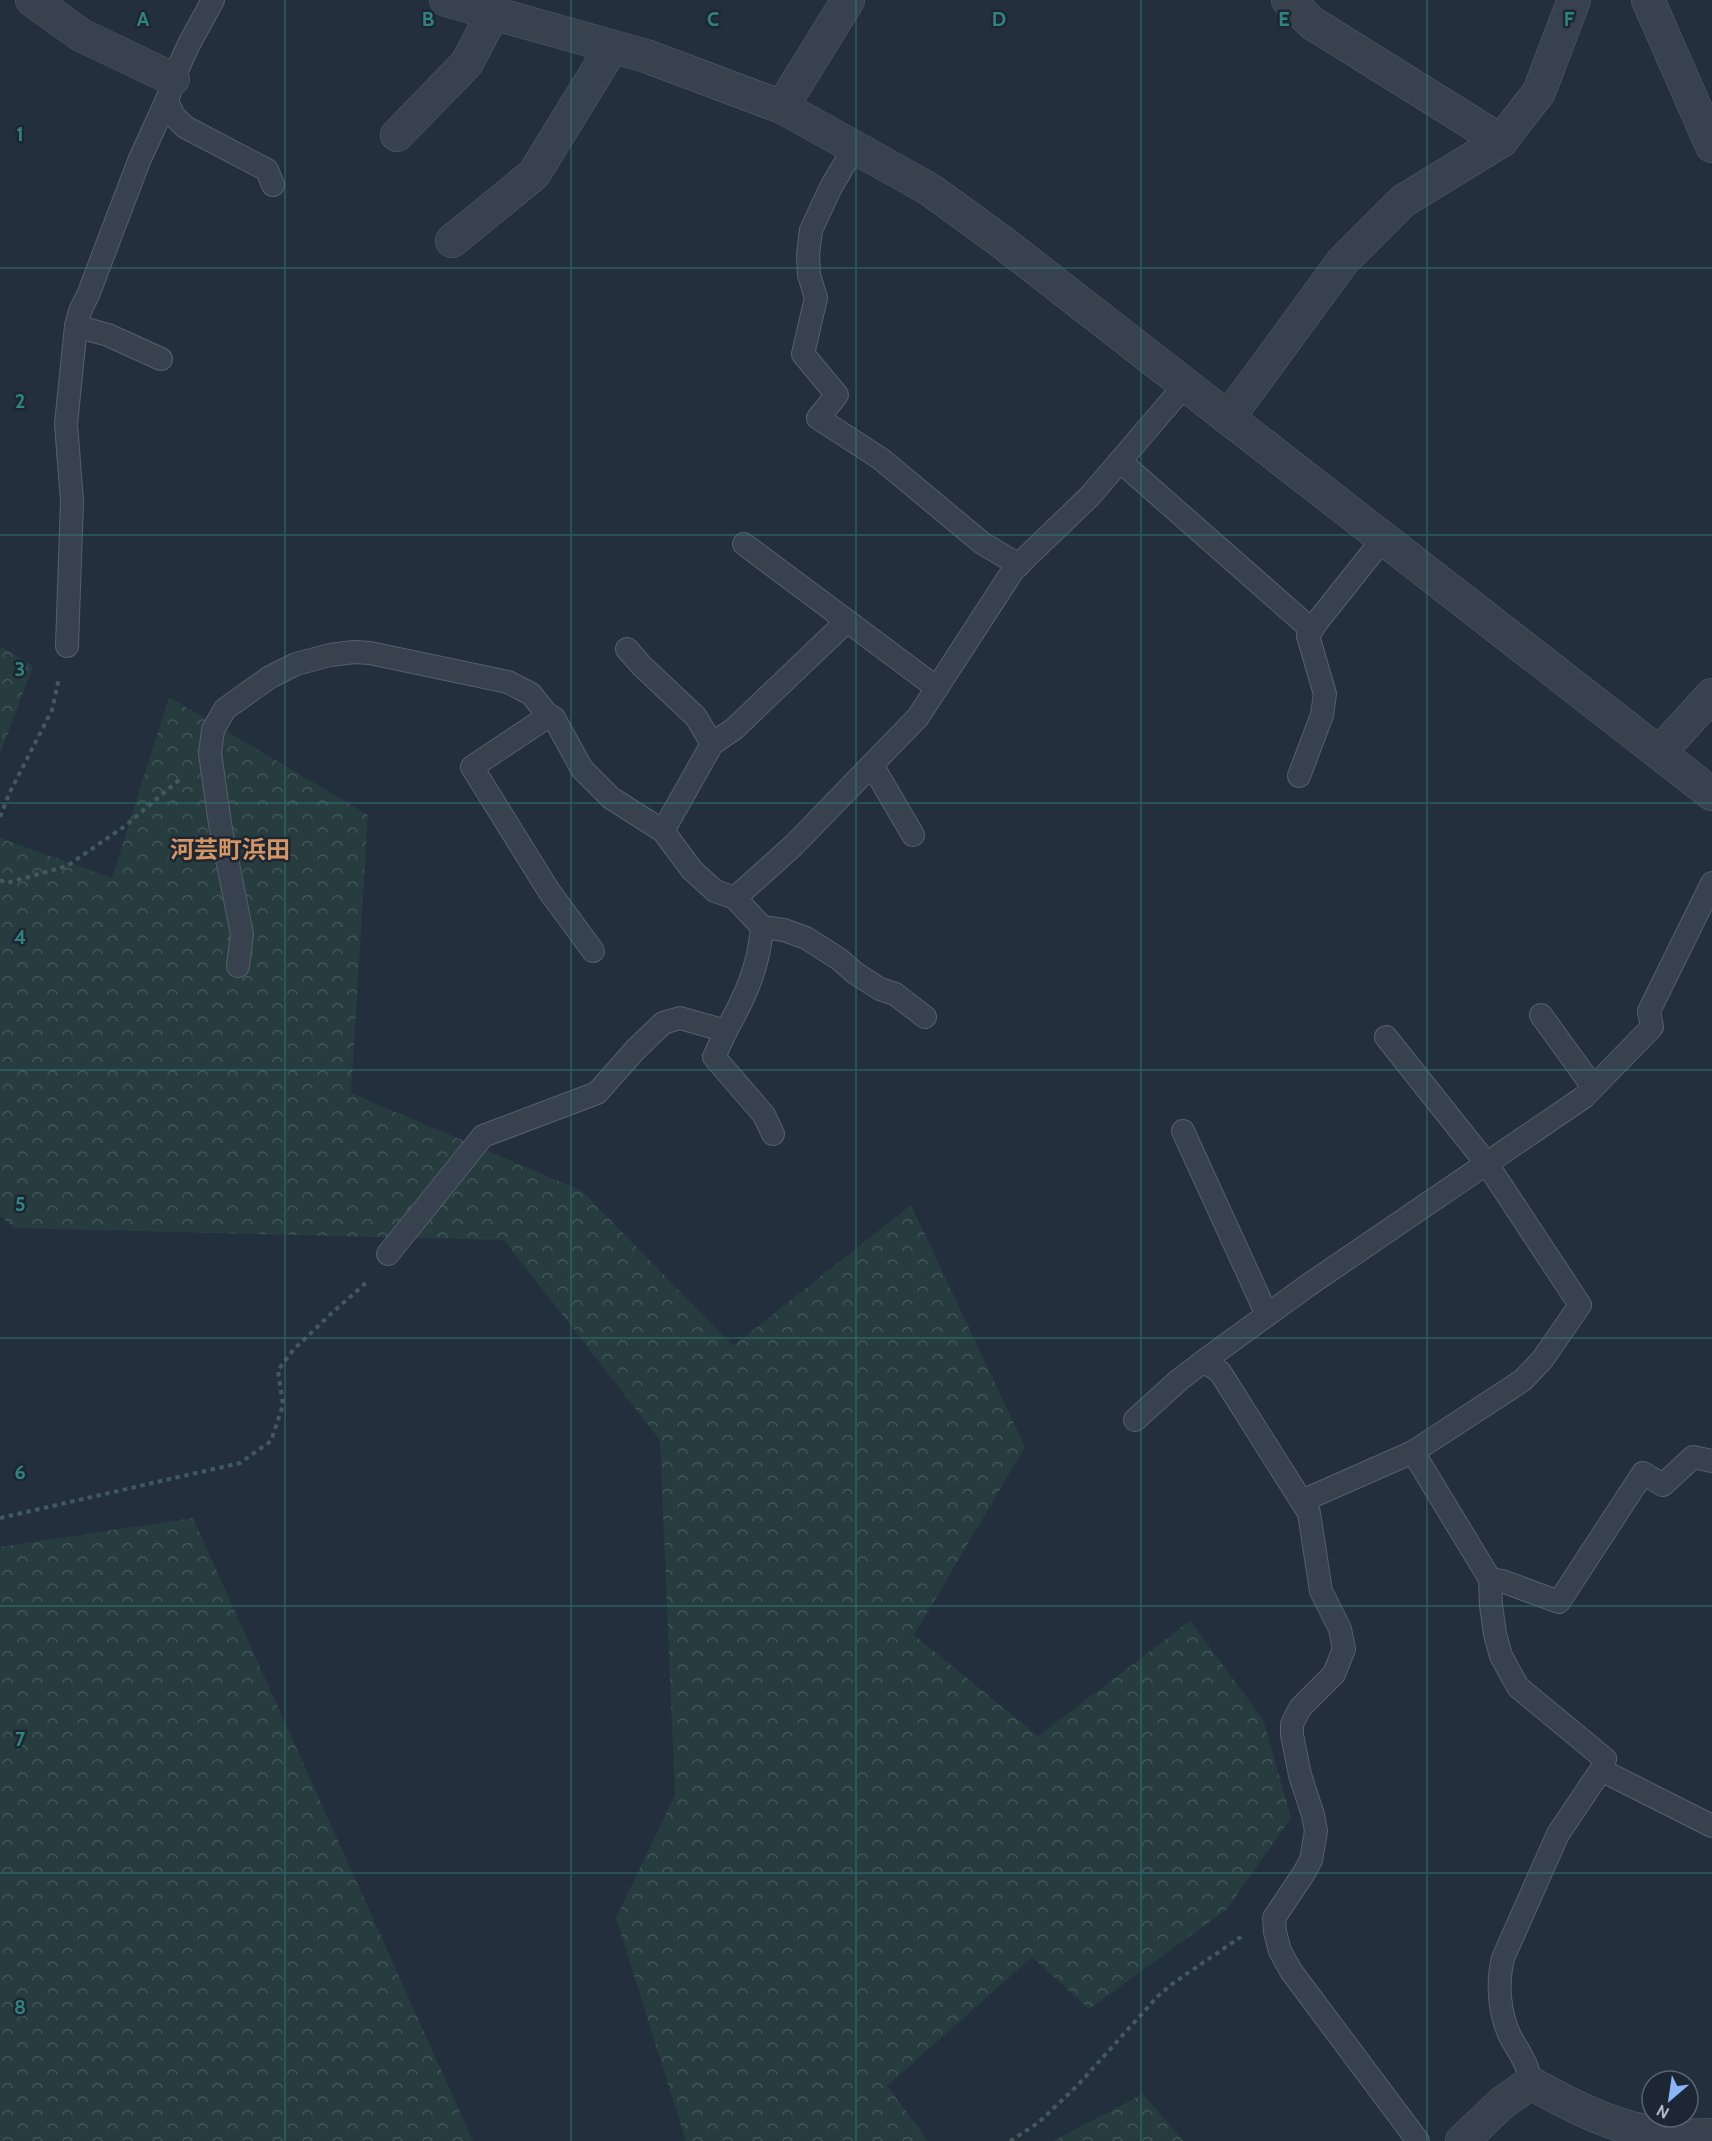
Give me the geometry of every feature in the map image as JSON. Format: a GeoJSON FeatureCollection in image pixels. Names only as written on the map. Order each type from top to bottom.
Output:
{"type":"FeatureCollection","features":[{"type":"Feature","properties":{"kind":"street"},"geometry":{"type":"LineString","coordinates":[[33,0],[81,35],[170,90]]}},
{"type":"Feature","properties":{"kind":"street"},"geometry":{"type":"LineString","coordinates":[[446,0],[646,56],[782,107],[938,195],[1002,242],[1712,794]]}},
{"type":"Feature","properties":{"kind":"street"},"geometry":{"type":"LineString","coordinates":[[782,107],[848,0]]}},
{"type":"Feature","properties":{"kind":"street"},"geometry":{"type":"LineString","coordinates":[[1288,0],[1312,23],[1501,141]]}},
{"type":"Feature","properties":{"kind":"street"},"geometry":{"type":"LineString","coordinates":[[1228,418],[1343,261],[1403,201],[1501,141],[1539,92],[1574,0]]}},
{"type":"Feature","properties":{"kind":"street"},"geometry":{"type":"LineString","coordinates":[[1648,0],[1712,146]]}},
{"type":"Feature","properties":{"kind":"street"},"geometry":{"type":"LineString","coordinates":[[397,135],[467,63],[493,13]]}},
{"type":"Feature","properties":{"kind":"street"},"geometry":{"type":"LineString","coordinates":[[452,241],[534,174],[612,47]]}},
{"type":"Feature","properties":{"kind":"street"},"geometry":{"type":"LineString","coordinates":[[1660,752],[1712,695]]}},
{"type":"Feature","properties":{"kind":"street"},"geometry":{"type":"LineString","coordinates":[[1462,2141],[1502,2103],[1530,2083],[1578,2110],[1635,2134],[1673,2140],[1712,2135]]}},
{"type":"Feature","properties":{"kind":"lane"},"geometry":{"type":"LineString","coordinates":[[66,646],[72,501],[66,424],[76,326],[139,161],[213,0]]}},
{"type":"Feature","properties":{"kind":"lane"},"geometry":{"type":"LineString","coordinates":[[170,90],[174,116],[185,127],[267,170],[273,185]]}},
{"type":"Feature","properties":{"kind":"lane"},"geometry":{"type":"LineString","coordinates":[[854,148],[831,187],[811,230],[808,255],[809,275],[816,298],[803,354],[837,394],[818,418],[881,459],[982,543],[1018,565]]}},
{"type":"Feature","properties":{"kind":"lane"},"geometry":{"type":"LineString","coordinates":[[76,326],[108,335],[161,359]]}},
{"type":"Feature","properties":{"kind":"lane"},"geometry":{"type":"LineString","coordinates":[[735,898],[794,845],[918,717],[1018,565],[1090,496],[1185,385]]}},
{"type":"Feature","properties":{"kind":"lane"},"geometry":{"type":"LineString","coordinates":[[1120,461],[1312,630]]}},
{"type":"Feature","properties":{"kind":"lane"},"geometry":{"type":"LineString","coordinates":[[1299,776],[1322,715],[1325,694],[1308,636],[1383,538]]}},
{"type":"Feature","properties":{"kind":"lane"},"geometry":{"type":"LineString","coordinates":[[744,544],[937,688]]}},
{"type":"Feature","properties":{"kind":"lane"},"geometry":{"type":"LineString","coordinates":[[663,831],[712,744],[734,729],[847,621]]}},
{"type":"Feature","properties":{"kind":"lane"},"geometry":{"type":"LineString","coordinates":[[627,649],[696,717],[712,744]]}},
{"type":"Feature","properties":{"kind":"lane"},"geometry":{"type":"LineString","coordinates":[[238,966],[242,934],[220,824],[210,753],[213,730],[225,709],[233,701],[270,677],[296,664],[330,655],[370,653],[508,682],[531,694],[547,714],[554,718],[582,769],[611,798],[663,831],[692,870],[715,891],[735,898],[762,927],[784,930],[806,938],[839,959],[863,979],[880,989],[895,994],[925,1017]]}},
{"type":"Feature","properties":{"kind":"lane"},"geometry":{"type":"LineString","coordinates":[[547,714],[541,721],[472,767],[549,891],[593,951]]}},
{"type":"Feature","properties":{"kind":"lane"},"geometry":{"type":"LineString","coordinates":[[872,765],[913,835]]}},
{"type":"Feature","properties":{"kind":"lane"},"geometry":{"type":"LineString","coordinates":[[1135,1420],[1204,1361],[1307,1286],[1584,1096],[1652,1027],[1649,1011],[1712,883]]}},
{"type":"Feature","properties":{"kind":"lane"},"geometry":{"type":"LineString","coordinates":[[762,927],[760,950],[747,994],[714,1057],[764,1115],[773,1134]]}},
{"type":"Feature","properties":{"kind":"lane"},"geometry":{"type":"LineString","coordinates":[[1541,1015],[1593,1087]]}},
{"type":"Feature","properties":{"kind":"lane"},"geometry":{"type":"LineString","coordinates":[[388,1254],[483,1136],[597,1093],[636,1049],[663,1023],[680,1018],[726,1031]]}},
{"type":"Feature","properties":{"kind":"lane"},"geometry":{"type":"LineString","coordinates":[[1302,1501],[1413,1452],[1522,1380],[1542,1360],[1580,1305],[1487,1164],[1386,1037]]}},
{"type":"Feature","properties":{"kind":"lane"},"geometry":{"type":"LineString","coordinates":[[1183,1131],[1267,1315]]}},
{"type":"Feature","properties":{"kind":"lane"},"geometry":{"type":"LineString","coordinates":[[1204,1361],[1220,1372],[1309,1513],[1321,1591],[1340,1629],[1344,1649],[1334,1674],[1300,1708],[1292,1724],[1300,1775],[1316,1831],[1311,1860],[1274,1918],[1280,1951],[1291,1971],[1418,2141]]}},
{"type":"Feature","properties":{"kind":"lane"},"geometry":{"type":"LineString","coordinates":[[1413,1452],[1490,1580],[1495,1634],[1501,1656],[1518,1687],[1605,1759],[1601,1770],[1555,1842],[1503,1958],[1500,1971],[1501,2006],[1509,2033],[1530,2072],[1530,2083]]}},
{"type":"Feature","properties":{"kind":"lane"},"geometry":{"type":"LineString","coordinates":[[1490,1580],[1502,1581],[1559,1602],[1643,1473],[1663,1485],[1693,1457],[1712,1461]]}},
{"type":"Feature","properties":{"kind":"lane"},"geometry":{"type":"LineString","coordinates":[[1601,1770],[1712,1826]]}},
{"type":"Feature","properties":{"kind":"path"},"geometry":{"type":"LineString","coordinates":[[0,817],[10,792],[52,710],[66,646]]}},
{"type":"Feature","properties":{"kind":"path"},"geometry":{"type":"LineString","coordinates":[[0,880],[7,883],[67,866],[125,826],[210,753]]}},
{"type":"Feature","properties":{"kind":"path"},"geometry":{"type":"LineString","coordinates":[[0,1518],[240,1463],[271,1441],[283,1405],[278,1370],[294,1349],[366,1284],[388,1254]]}},
{"type":"Feature","properties":{"kind":"path"},"geometry":{"type":"LineString","coordinates":[[1010,2141],[1038,2123],[1077,2086],[1158,1996],[1252,1929],[1274,1918]]}},
{"type":"Feature","properties":{"kind":"green space"},"geometry":{"type":"Polygon","coordinates":[[[0,646],[33,666],[0,754],[0,646]]]}},
{"type":"Feature","properties":{"kind":"green space"},"geometry":{"type":"Polygon","coordinates":[[[169,697],[368,815],[351,1093],[582,1191],[733,1346],[911,1205],[1025,1447],[914,1635],[1038,1736],[1190,1621],[1263,1719],[1291,1818],[1226,1910],[1089,2009],[1032,1957],[887,2086],[928,2141],[686,2141],[616,1918],[675,1795],[660,1440],[504,1240],[14,1228],[0,1216],[0,838],[112,878],[169,697]]]}},
{"type":"Feature","properties":{"kind":"green space"},"geometry":{"type":"Polygon","coordinates":[[[193,1518],[473,2141],[0,2141],[0,1547],[193,1518]]]}},
{"type":"Feature","properties":{"kind":"green space"},"geometry":{"type":"Polygon","coordinates":[[[1143,2094],[1183,2141],[1053,2141],[1143,2094]]]}},
{"type":"Feature","properties":{"kind":"district","name":"河芸町浜田"},"geometry":{"type":"Point","coordinates":[230,849]}}]}
